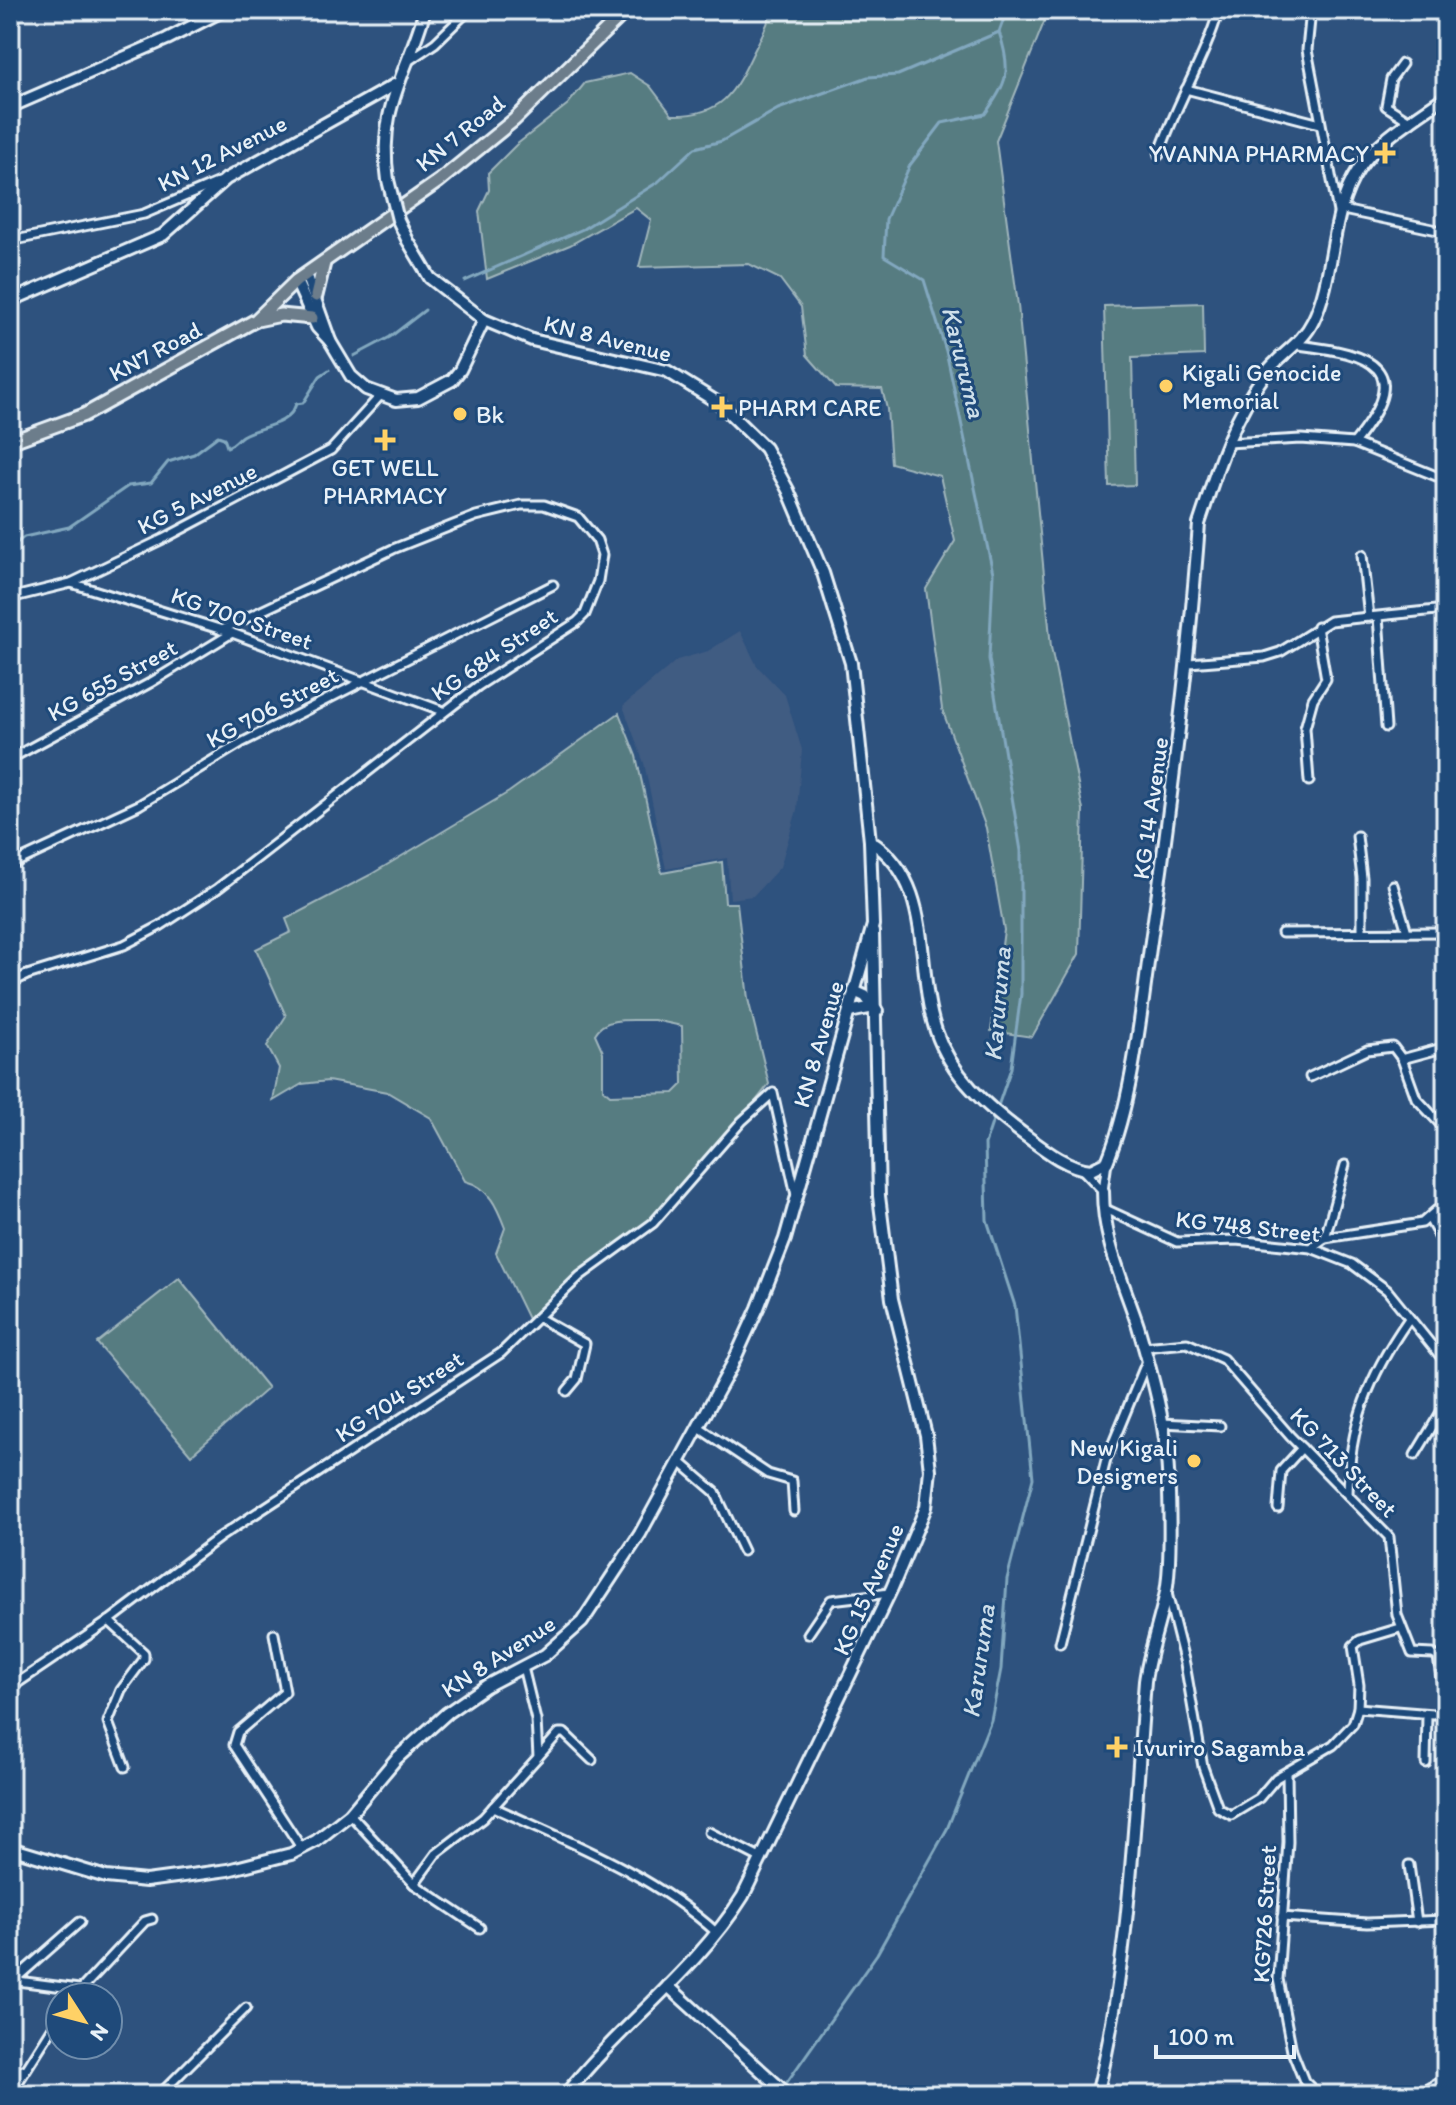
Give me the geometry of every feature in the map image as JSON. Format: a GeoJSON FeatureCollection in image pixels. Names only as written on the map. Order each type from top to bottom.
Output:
{"type":"FeatureCollection","features":[{"type":"Feature","properties":{"kind":"main road"},"geometry":{"type":"LineString","coordinates":[[10,107],[167,39],[224,10]]}},
{"type":"Feature","properties":{"kind":"main road","name":"KN 8 Avenue"},"geometry":{"type":"LineString","coordinates":[[10,1848],[106,1877],[146,1881],[228,1870],[302,1849],[350,1814],[370,1787],[422,1734],[486,1686],[561,1643],[582,1622],[632,1547],[680,1462],[758,1308],[785,1239],[873,925],[870,841],[851,663],[840,619],[788,490],[765,448],[720,404],[667,371],[532,340],[484,320],[430,278],[408,241],[398,220],[388,180],[384,143],[387,116],[396,84],[425,10]]}},
{"type":"Feature","properties":{"kind":"main road","name":"KN 7 Road"},"geometry":{"type":"LineString","coordinates":[[301,278],[439,181],[514,120],[627,10]]}},
{"type":"Feature","properties":{"kind":"main road","name":"KN 12 Avenue"},"geometry":{"type":"LineString","coordinates":[[226,179],[396,84]]}},
{"type":"Feature","properties":{"kind":"main road","name":"KG 14 Avenue"},"geometry":{"type":"LineString","coordinates":[[1107,1162],[1120,1128],[1143,991],[1189,663],[1199,524],[1227,443],[1245,405],[1267,371],[1298,345],[1321,301],[1341,215],[1359,168],[1446,96]]}},
{"type":"Feature","properties":{"kind":"main road"},"geometry":{"type":"LineString","coordinates":[[364,100],[387,116]]}},
{"type":"Feature","properties":{"kind":"main road"},"geometry":{"type":"LineString","coordinates":[[10,301],[163,235],[226,179]]}},
{"type":"Feature","properties":{"kind":"main road"},"geometry":{"type":"LineString","coordinates":[[316,296],[326,259]]}},
{"type":"Feature","properties":{"kind":"main road"},"geometry":{"type":"LineString","coordinates":[[301,278],[312,318],[351,376],[380,396],[396,400],[418,398],[452,380],[484,320]]}},
{"type":"Feature","properties":{"kind":"main road"},"geometry":{"type":"LineString","coordinates":[[301,278],[316,296],[330,341]]}},
{"type":"Feature","properties":{"kind":"main road","name":"KN7 Road"},"geometry":{"type":"LineString","coordinates":[[10,442],[84,415],[256,320],[301,278]]}},
{"type":"Feature","properties":{"kind":"main road"},"geometry":{"type":"LineString","coordinates":[[256,320],[281,315],[312,318]]}},
{"type":"Feature","properties":{"kind":"main road"},"geometry":{"type":"LineString","coordinates":[[870,841],[894,862],[913,896],[934,1026],[959,1073],[984,1104],[1036,1143],[1082,1169],[1091,1170],[1107,1162]]}},
{"type":"Feature","properties":{"kind":"main road","name":"KG 15 Avenue"},"geometry":{"type":"LineString","coordinates":[[565,2095],[587,2068],[717,1933],[743,1896],[890,1593],[926,1507],[930,1470],[926,1435],[885,1257],[879,1196],[877,988],[873,925]]}},
{"type":"Feature","properties":{"kind":"main road"},"geometry":{"type":"LineString","coordinates":[[858,974],[877,988]]}},
{"type":"Feature","properties":{"kind":"main road"},"geometry":{"type":"LineString","coordinates":[[854,991],[865,996],[876,1010]]}},
{"type":"Feature","properties":{"kind":"main road"},"geometry":{"type":"LineString","coordinates":[[849,1012],[876,1010]]}},
{"type":"Feature","properties":{"kind":"main road"},"geometry":{"type":"LineString","coordinates":[[1097,2095],[1109,2046],[1129,1914],[1145,1681],[1150,1647],[1166,1591],[1167,1508],[1162,1423],[1143,1347],[1108,1242],[1103,1191]]}},
{"type":"Feature","properties":{"kind":"main road"},"geometry":{"type":"LineString","coordinates":[[668,1986],[788,2095]]}},
{"type":"Feature","properties":{"kind":"street"},"geometry":{"type":"LineString","coordinates":[[406,62],[435,43],[469,10]]}},
{"type":"Feature","properties":{"kind":"street"},"geometry":{"type":"LineString","coordinates":[[1159,155],[1219,10]]}},
{"type":"Feature","properties":{"kind":"street"},"geometry":{"type":"LineString","coordinates":[[1311,10],[1307,50],[1341,215],[1442,231]]}},
{"type":"Feature","properties":{"kind":"street"},"geometry":{"type":"LineString","coordinates":[[1402,64],[1391,79],[1386,106],[1411,122]]}},
{"type":"Feature","properties":{"kind":"street"},"geometry":{"type":"LineString","coordinates":[[1186,89],[1320,124]]}},
{"type":"Feature","properties":{"kind":"street","name":"KN 12 Avenue"},"geometry":{"type":"LineString","coordinates":[[10,241],[144,214],[226,179]]}},
{"type":"Feature","properties":{"kind":"street"},"geometry":{"type":"LineString","coordinates":[[1298,345],[1341,349],[1366,358],[1377,370],[1384,392],[1382,403],[1354,443]]}},
{"type":"Feature","properties":{"kind":"street","name":"KG 5 Avenue"},"geometry":{"type":"LineString","coordinates":[[10,598],[71,583],[163,539],[331,450],[380,396]]}},
{"type":"Feature","properties":{"kind":"street"},"geometry":{"type":"LineString","coordinates":[[1227,443],[1301,439],[1354,443],[1446,480]]}},
{"type":"Feature","properties":{"kind":"street","name":"KG 684 Street"},"geometry":{"type":"LineString","coordinates":[[10,983],[124,945],[217,889],[443,711],[585,614],[598,581],[602,555],[593,531],[578,517],[533,505],[476,516],[393,549],[221,630]]}},
{"type":"Feature","properties":{"kind":"street"},"geometry":{"type":"LineString","coordinates":[[1362,555],[1386,727]]}},
{"type":"Feature","properties":{"kind":"street","name":"KG 700 Street"},"geometry":{"type":"LineString","coordinates":[[71,583],[232,633],[443,711]]}},
{"type":"Feature","properties":{"kind":"street","name":"KG 706 Street"},"geometry":{"type":"LineString","coordinates":[[10,865],[139,805],[241,743],[469,624],[553,585]]}},
{"type":"Feature","properties":{"kind":"street"},"geometry":{"type":"LineString","coordinates":[[1189,663],[1264,657],[1280,652],[1330,621],[1446,609]]}},
{"type":"Feature","properties":{"kind":"street"},"geometry":{"type":"LineString","coordinates":[[1309,781],[1305,728],[1313,699],[1326,679],[1317,627]]}},
{"type":"Feature","properties":{"kind":"street","name":"KG 655 Street"},"geometry":{"type":"LineString","coordinates":[[10,759],[150,683],[232,633]]}},
{"type":"Feature","properties":{"kind":"street"},"geometry":{"type":"LineString","coordinates":[[1357,836],[1362,878],[1362,931]]}},
{"type":"Feature","properties":{"kind":"street"},"geometry":{"type":"LineString","coordinates":[[1393,885],[1407,932]]}},
{"type":"Feature","properties":{"kind":"street"},"geometry":{"type":"LineString","coordinates":[[1282,933],[1446,932]]}},
{"type":"Feature","properties":{"kind":"street"},"geometry":{"type":"LineString","coordinates":[[1310,1077],[1378,1047],[1393,1047],[1402,1059],[1416,1098],[1446,1130]]}},
{"type":"Feature","properties":{"kind":"street"},"geometry":{"type":"LineString","coordinates":[[1402,1059],[1446,1047]]}},
{"type":"Feature","properties":{"kind":"street","name":"KG 704 Street"},"geometry":{"type":"LineString","coordinates":[[10,1688],[109,1621],[220,1537],[501,1353],[580,1276],[653,1223],[742,1121],[773,1093],[796,1196]]}},
{"type":"Feature","properties":{"kind":"street"},"geometry":{"type":"LineString","coordinates":[[1103,1191],[1107,1162]]}},
{"type":"Feature","properties":{"kind":"street"},"geometry":{"type":"LineString","coordinates":[[1325,1238],[1345,1165]]}},
{"type":"Feature","properties":{"kind":"street"},"geometry":{"type":"LineString","coordinates":[[1082,1169],[1103,1191]]}},
{"type":"Feature","properties":{"kind":"street"},"geometry":{"type":"LineString","coordinates":[[1311,1248],[1325,1238],[1430,1220],[1446,1202]]}},
{"type":"Feature","properties":{"kind":"street","name":"KG 748 Street"},"geometry":{"type":"LineString","coordinates":[[1103,1208],[1177,1242],[1236,1240],[1311,1248],[1352,1264],[1378,1282],[1446,1363]]}},
{"type":"Feature","properties":{"kind":"street"},"geometry":{"type":"LineString","coordinates":[[1430,1220],[1446,1249]]}},
{"type":"Feature","properties":{"kind":"street"},"geometry":{"type":"LineString","coordinates":[[539,1318],[585,1344],[577,1379],[567,1391]]}},
{"type":"Feature","properties":{"kind":"street"},"geometry":{"type":"LineString","coordinates":[[1348,1495],[1349,1456],[1356,1417],[1384,1358],[1408,1320]]}},
{"type":"Feature","properties":{"kind":"street","name":"KG 713 Street"},"geometry":{"type":"LineString","coordinates":[[1143,1347],[1187,1343],[1223,1359],[1302,1448],[1391,1540],[1400,1628]]}},
{"type":"Feature","properties":{"kind":"street"},"geometry":{"type":"LineString","coordinates":[[1060,1643],[1106,1460],[1146,1363]]}},
{"type":"Feature","properties":{"kind":"street"},"geometry":{"type":"LineString","coordinates":[[1415,1455],[1446,1404]]}},
{"type":"Feature","properties":{"kind":"street"},"geometry":{"type":"LineString","coordinates":[[1162,1423],[1220,1426]]}},
{"type":"Feature","properties":{"kind":"street"},"geometry":{"type":"LineString","coordinates":[[699,1428],[768,1474],[792,1481],[794,1511]]}},
{"type":"Feature","properties":{"kind":"street"},"geometry":{"type":"LineString","coordinates":[[1278,1508],[1281,1471],[1302,1448]]}},
{"type":"Feature","properties":{"kind":"street"},"geometry":{"type":"LineString","coordinates":[[680,1462],[715,1492],[743,1551]]}},
{"type":"Feature","properties":{"kind":"street"},"geometry":{"type":"LineString","coordinates":[[1166,1591],[1185,1664],[1203,1767],[1218,1808],[1231,1815],[1240,1813],[1276,1778],[1342,1737],[1358,1708],[1353,1646],[1360,1640],[1400,1628],[1412,1653],[1438,1657],[1446,1715],[1358,1708]]}},
{"type":"Feature","properties":{"kind":"street"},"geometry":{"type":"LineString","coordinates":[[808,1634],[831,1600],[890,1593]]}},
{"type":"Feature","properties":{"kind":"street"},"geometry":{"type":"LineString","coordinates":[[109,1621],[144,1653],[144,1659],[121,1690],[108,1722],[125,1767]]}},
{"type":"Feature","properties":{"kind":"street"},"geometry":{"type":"LineString","coordinates":[[274,1634],[285,1692],[238,1732],[234,1745],[302,1849]]}},
{"type":"Feature","properties":{"kind":"street"},"geometry":{"type":"LineString","coordinates":[[523,1667],[536,1720],[538,1757]]}},
{"type":"Feature","properties":{"kind":"street"},"geometry":{"type":"LineString","coordinates":[[1426,1763],[1427,1715]]}},
{"type":"Feature","properties":{"kind":"street"},"geometry":{"type":"LineString","coordinates":[[414,1884],[436,1854],[493,1807],[559,1733],[564,1733],[592,1760]]}},
{"type":"Feature","properties":{"kind":"street","name":"KG726 Street"},"geometry":{"type":"LineString","coordinates":[[1287,1772],[1288,1842],[1277,1967],[1281,2005],[1299,2070],[1304,2081],[1318,2095]]}},
{"type":"Feature","properties":{"kind":"street"},"geometry":{"type":"LineString","coordinates":[[493,1807],[607,1857],[672,1897],[717,1933]]}},
{"type":"Feature","properties":{"kind":"street"},"geometry":{"type":"LineString","coordinates":[[350,1814],[414,1884],[480,1928]]}},
{"type":"Feature","properties":{"kind":"street"},"geometry":{"type":"LineString","coordinates":[[709,1832],[762,1859]]}},
{"type":"Feature","properties":{"kind":"street"},"geometry":{"type":"LineString","coordinates":[[1409,1865],[1417,1922]]}},
{"type":"Feature","properties":{"kind":"street"},"geometry":{"type":"LineString","coordinates":[[1282,1917],[1367,1923],[1446,1920]]}},
{"type":"Feature","properties":{"kind":"street"},"geometry":{"type":"LineString","coordinates":[[87,1981],[145,1921],[152,1919]]}},
{"type":"Feature","properties":{"kind":"street"},"geometry":{"type":"LineString","coordinates":[[11,1981],[80,1922]]}},
{"type":"Feature","properties":{"kind":"street"},"geometry":{"type":"LineString","coordinates":[[11,1981],[44,1985]]}},
{"type":"Feature","properties":{"kind":"street"},"geometry":{"type":"LineString","coordinates":[[159,2095],[246,2008]]}},
{"type":"Feature","properties":{"kind":"street"},"geometry":{"type":"LineString","coordinates":[[10,2095],[44,2039]]}},
{"type":"Feature","properties":{"kind":"street"},"geometry":{"type":"LineString","coordinates":[[10,2075],[23,2070]]}},
{"type":"Feature","properties":{"kind":"street"},"geometry":{"type":"LineString","coordinates":[[1419,2095],[1446,2078]]}},
{"type":"Feature","properties":{"kind":"shaded area"},"geometry":{"type":"Polygon","coordinates":[[[740,631],[757,666],[785,695],[802,750],[797,810],[780,867],[753,896],[730,899],[727,858],[666,869],[644,763],[623,706],[677,660],[708,651],[740,631]]]}},
{"type":"Feature","properties":{"kind":"green space"},"geometry":{"type":"Polygon","coordinates":[[[772,10],[1049,10],[996,141],[1018,305],[1051,647],[1083,810],[1079,954],[1032,1037],[991,1031],[1004,930],[986,828],[942,709],[926,589],[955,541],[940,476],[891,463],[887,409],[882,389],[836,388],[807,355],[801,307],[780,279],[749,264],[639,267],[651,220],[636,208],[570,245],[487,279],[479,211],[489,190],[488,173],[516,145],[568,104],[585,83],[630,73],[650,86],[672,115],[704,111],[715,106],[725,99],[740,79],[772,10]]]}},
{"type":"Feature","properties":{"kind":"green space"},"geometry":{"type":"Polygon","coordinates":[[[1203,303],[1204,355],[1132,358],[1135,485],[1109,486],[1104,306],[1203,303]]]}},
{"type":"Feature","properties":{"kind":"green space"},"geometry":{"type":"Polygon","coordinates":[[[619,713],[636,756],[662,873],[722,862],[725,903],[737,903],[748,999],[769,1084],[666,1216],[594,1271],[575,1277],[530,1323],[496,1253],[505,1228],[499,1213],[486,1193],[465,1181],[431,1118],[387,1092],[328,1081],[302,1084],[273,1101],[279,1068],[267,1046],[286,1016],[256,949],[291,932],[286,919],[370,875],[509,792],[619,713]],[[630,1020],[613,1021],[600,1028],[595,1034],[603,1052],[603,1089],[610,1095],[674,1093],[683,1084],[682,1026],[654,1020],[630,1020]]]}},
{"type":"Feature","properties":{"kind":"green space"},"geometry":{"type":"Polygon","coordinates":[[[179,1278],[268,1388],[191,1455],[97,1343],[179,1278]]]}},
{"type":"Feature","properties":{"kind":"waterway"},"geometry":{"type":"LineString","coordinates":[[465,281],[583,229],[658,182],[695,148],[722,141],[778,109],[868,77],[898,75],[999,32],[1007,10]]}},
{"type":"Feature","properties":{"kind":"waterway","name":"Karuruma"},"geometry":{"type":"LineString","coordinates":[[997,1109],[1011,1068],[1021,994],[1021,851],[989,659],[993,573],[946,351],[924,280],[884,256],[886,219],[910,165],[942,123],[985,114],[999,93],[1006,75],[1006,57],[999,32]]}},
{"type":"Feature","properties":{"kind":"waterway"},"geometry":{"type":"LineString","coordinates":[[354,356],[390,337],[425,310]]}},
{"type":"Feature","properties":{"kind":"waterway"},"geometry":{"type":"LineString","coordinates":[[10,548],[24,537],[69,527],[128,486],[151,483],[168,462],[194,454],[218,436],[224,438],[227,447],[242,436],[280,422],[296,404],[303,403],[320,376],[329,370]]}},
{"type":"Feature","properties":{"kind":"waterway","name":"Karuruma"},"geometry":{"type":"LineString","coordinates":[[785,2085],[877,1954],[947,1829],[991,1720],[1001,1669],[1007,1579],[1033,1478],[1015,1306],[987,1220],[985,1144],[994,1117]]}},
{"type":"Feature","properties":{"kind":"place","name":"YVANNA PHARMACY"},"geometry":{"type":"Point","coordinates":[1385,153]}},
{"type":"Feature","properties":{"kind":"place","name":"Kigali Genocide Memorial"},"geometry":{"type":"Point","coordinates":[1166,386]}},
{"type":"Feature","properties":{"kind":"place","name":"PHARM CARE"},"geometry":{"type":"Point","coordinates":[722,407]}},
{"type":"Feature","properties":{"kind":"place","name":"Bk"},"geometry":{"type":"Point","coordinates":[460,414]}},
{"type":"Feature","properties":{"kind":"place","name":"GET WELL PHARMACY"},"geometry":{"type":"Point","coordinates":[385,440]}},
{"type":"Feature","properties":{"kind":"place","name":"New Kigali Designers"},"geometry":{"type":"Point","coordinates":[1194,1461]}},
{"type":"Feature","properties":{"kind":"place","name":"Ivuriro Sagamba"},"geometry":{"type":"Point","coordinates":[1117,1747]}}]}
